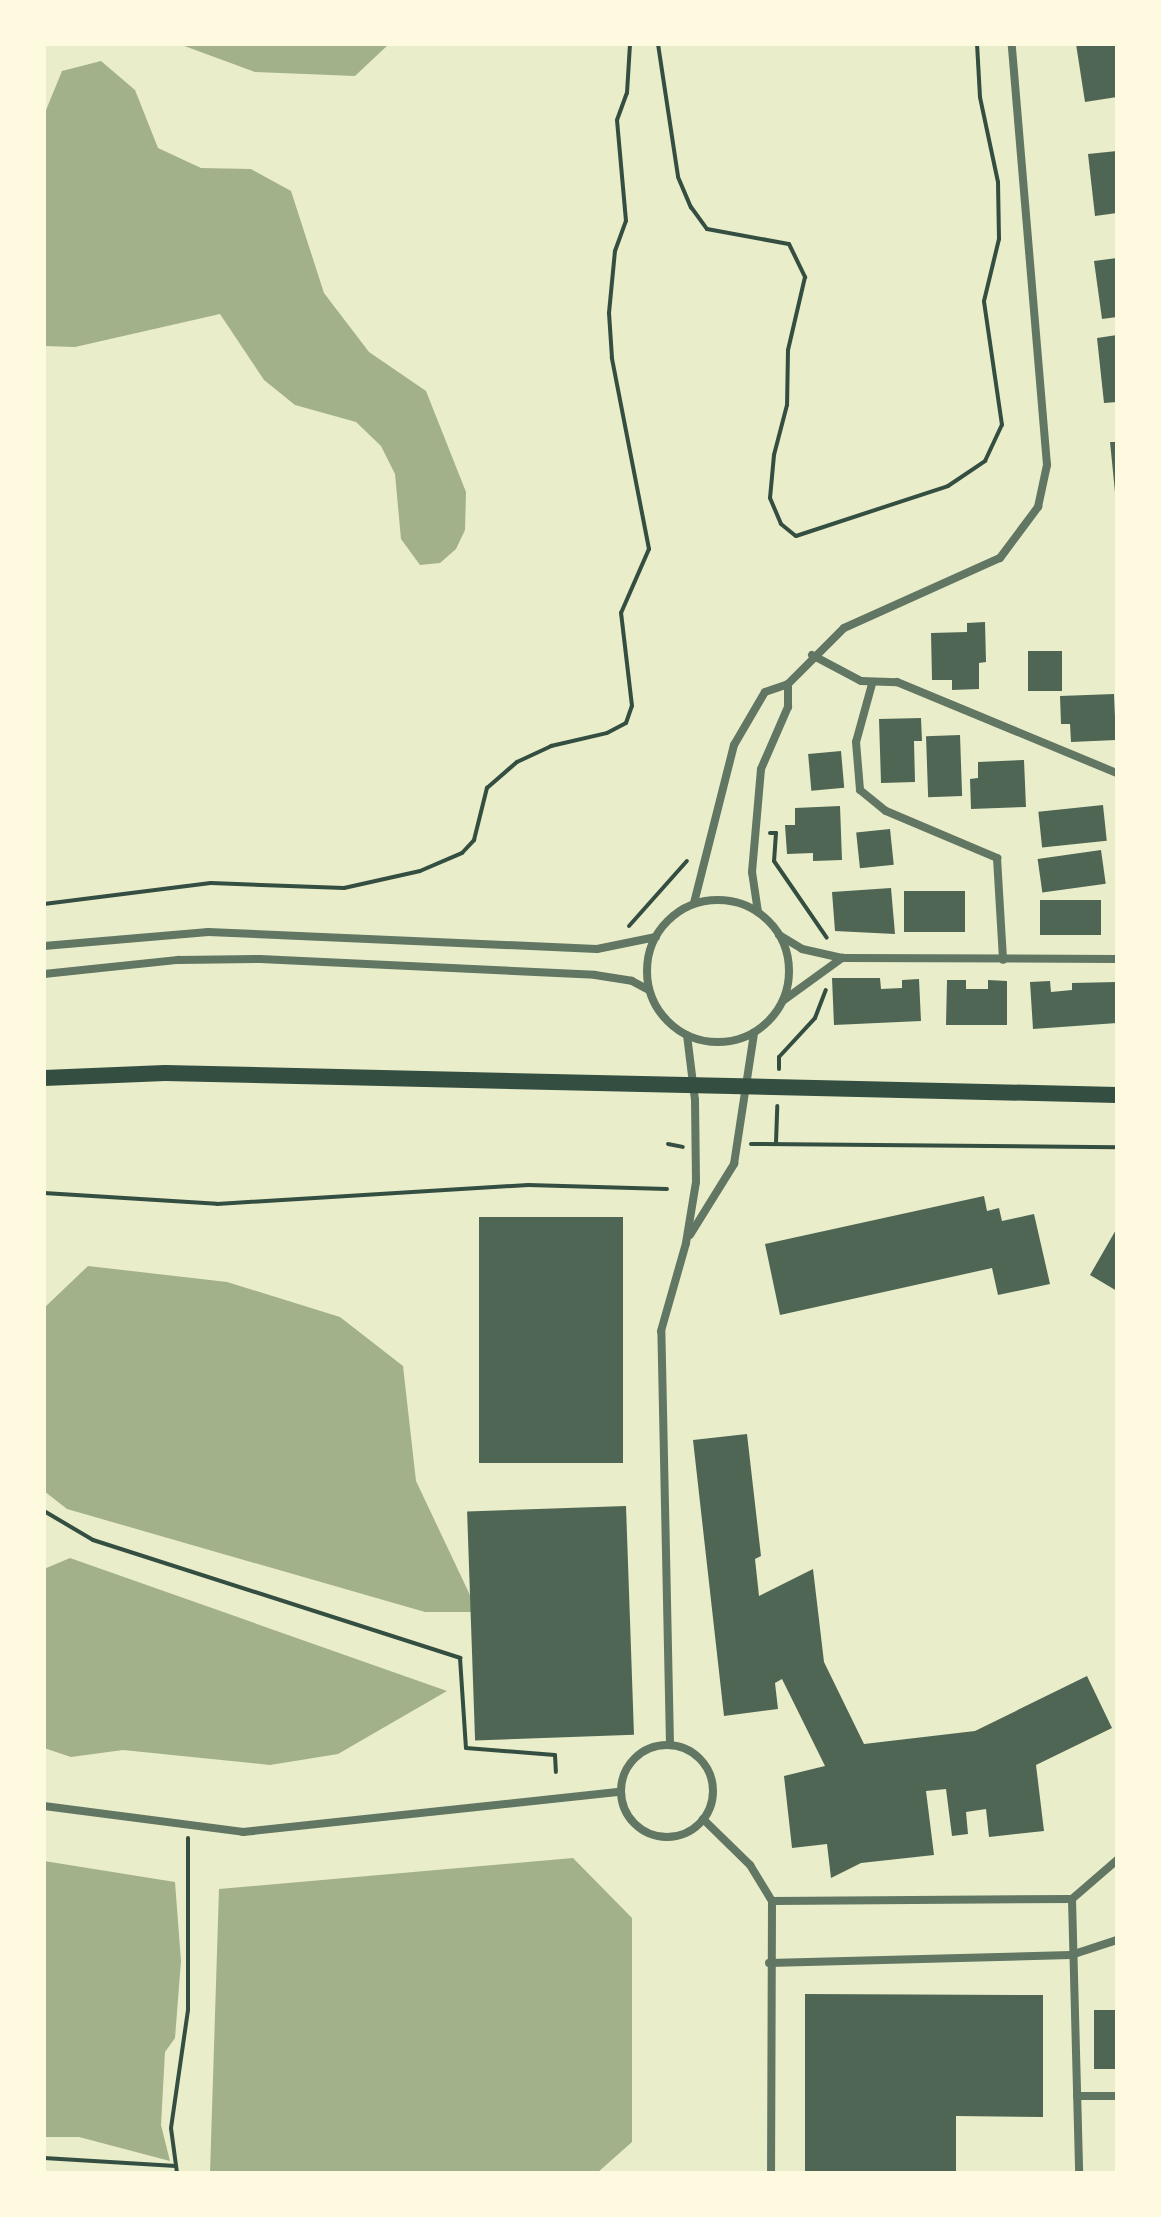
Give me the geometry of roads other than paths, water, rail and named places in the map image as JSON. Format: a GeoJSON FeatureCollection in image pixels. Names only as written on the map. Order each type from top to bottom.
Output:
{"type":"FeatureCollection","features":[{"type":"Feature","properties":{"kind":"main road"},"geometry":{"type":"LineString","coordinates":[[44,1078],[165,1073],[509,1084],[1117,1095]]}},
{"type":"Feature","properties":{"kind":"street"},"geometry":{"type":"LineString","coordinates":[[694,903],[734,745],[765,692],[788,684],[812,655],[867,615],[982,570],[1016,543],[1038,507],[1047,465],[1012,44]]}},
{"type":"Feature","properties":{"kind":"street"},"geometry":{"type":"LineString","coordinates":[[812,655],[872,684],[897,682],[1117,773]]}},
{"type":"Feature","properties":{"kind":"street"},"geometry":{"type":"LineString","coordinates":[[758,912],[752,872],[761,769],[788,707],[788,684]]}},
{"type":"Feature","properties":{"kind":"street"},"geometry":{"type":"LineString","coordinates":[[872,684],[856,742],[860,790],[886,811],[997,858],[1003,960]]}},
{"type":"Feature","properties":{"kind":"street"},"geometry":{"type":"LineString","coordinates":[[842,958],[782,1003],[754,1033],[719,1043],[687,1035],[662,1016],[649,990],[650,949],[664,923],[694,903],[718,900],[758,912],[779,934],[802,949],[842,958],[1117,959]]}},
{"type":"Feature","properties":{"kind":"street"},"geometry":{"type":"LineString","coordinates":[[44,946],[208,932],[597,949],[656,937]]}},
{"type":"Feature","properties":{"kind":"street"},"geometry":{"type":"LineString","coordinates":[[779,934],[789,966],[782,1003]]}},
{"type":"Feature","properties":{"kind":"street"},"geometry":{"type":"LineString","coordinates":[[44,974],[178,960],[260,959],[595,975],[632,981],[649,990]]}},
{"type":"Feature","properties":{"kind":"street"},"geometry":{"type":"LineString","coordinates":[[686,1243],[734,1164],[754,1033]]}},
{"type":"Feature","properties":{"kind":"street"},"geometry":{"type":"LineString","coordinates":[[670,1744],[661,1331],[686,1243],[696,1146],[687,1035]]}},
{"type":"Feature","properties":{"kind":"street"},"geometry":{"type":"LineString","coordinates":[[670,1744],[685,1747],[708,1769],[712,1799],[703,1819],[685,1834],[655,1836],[630,1820],[620,1792],[629,1763],[640,1752],[670,1744]]}},
{"type":"Feature","properties":{"kind":"street"},"geometry":{"type":"LineString","coordinates":[[44,1806],[243,1832],[620,1792]]}},
{"type":"Feature","properties":{"kind":"street"},"geometry":{"type":"LineString","coordinates":[[703,1819],[750,1865],[772,1901],[769,1963],[771,2173]]}},
{"type":"Feature","properties":{"kind":"street"},"geometry":{"type":"LineString","coordinates":[[772,1901],[1072,1899],[1117,1860]]}},
{"type":"Feature","properties":{"kind":"street"},"geometry":{"type":"LineString","coordinates":[[1072,1899],[1071,1955],[1079,2173]]}},
{"type":"Feature","properties":{"kind":"street"},"geometry":{"type":"LineString","coordinates":[[769,1963],[1071,1955],[1117,1940]]}},
{"type":"Feature","properties":{"kind":"street"},"geometry":{"type":"LineString","coordinates":[[1077,2096],[1117,2096]]}}]}
